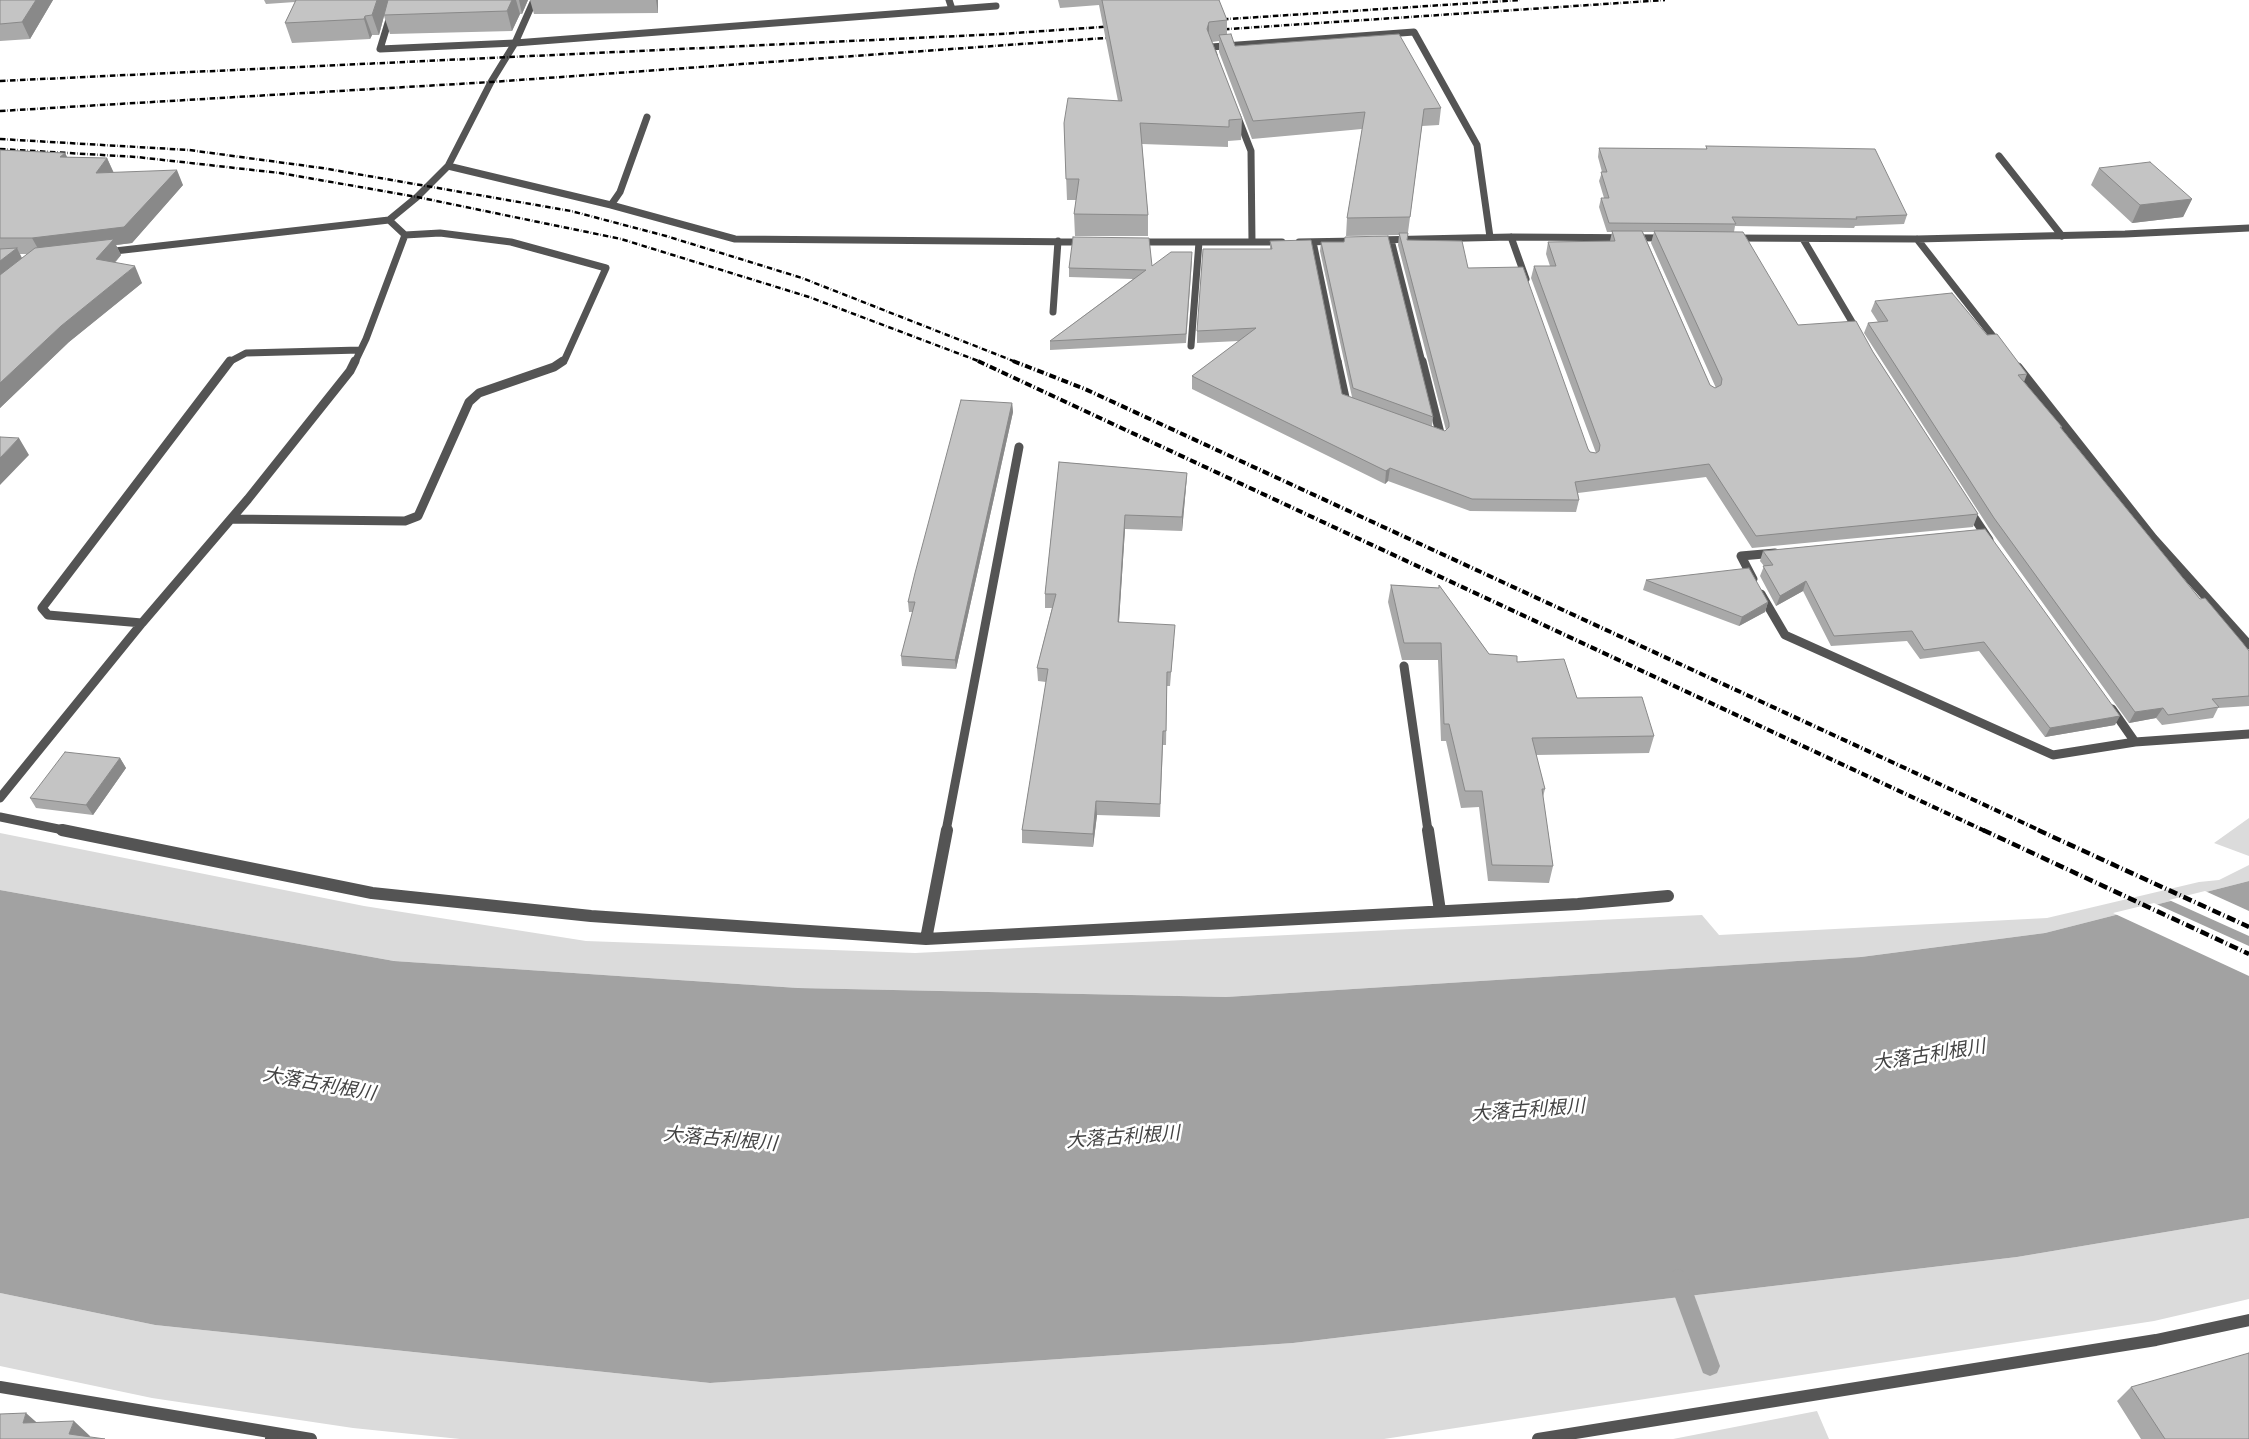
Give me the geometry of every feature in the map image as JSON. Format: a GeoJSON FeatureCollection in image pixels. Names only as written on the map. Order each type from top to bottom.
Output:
{"type":"FeatureCollection","features":[{"type":"Feature","properties":{"kind":"street"},"geometry":{"type":"LineString","coordinates":[[396,0],[380,49],[515,43],[996,6]]}},
{"type":"Feature","properties":{"kind":"street"},"geometry":{"type":"LineString","coordinates":[[99,252],[389,220],[417,197],[448,166],[491,82],[515,43],[534,0]]}},
{"type":"Feature","properties":{"kind":"street"},"geometry":{"type":"LineString","coordinates":[[949,0],[952,9]]}},
{"type":"Feature","properties":{"kind":"street"},"geometry":{"type":"LineString","coordinates":[[1217,64],[1211,47],[1414,32],[1477,145],[1490,237]]}},
{"type":"Feature","properties":{"kind":"street"},"geometry":{"type":"LineString","coordinates":[[1234,108],[1251,151],[1252,242]]}},
{"type":"Feature","properties":{"kind":"street"},"geometry":{"type":"LineString","coordinates":[[610,205],[620,192],[647,118]]}},
{"type":"Feature","properties":{"kind":"street"},"geometry":{"type":"LineString","coordinates":[[1999,156],[2062,236]]}},
{"type":"Feature","properties":{"kind":"street"},"geometry":{"type":"LineString","coordinates":[[448,166],[610,205],[735,238],[854,241],[1096,242]]}},
{"type":"Feature","properties":{"kind":"street"},"geometry":{"type":"LineString","coordinates":[[231,519],[405,521],[418,516],[469,402],[479,393],[554,367],[565,359],[606,268],[511,242],[440,233],[405,235],[389,220]]}},
{"type":"Feature","properties":{"kind":"street"},"geometry":{"type":"LineString","coordinates":[[1723,238],[1916,240],[2249,228]]}},
{"type":"Feature","properties":{"kind":"street"},"geometry":{"type":"LineString","coordinates":[[0,798],[142,623],[231,519],[350,371],[405,235]]}},
{"type":"Feature","properties":{"kind":"street"},"geometry":{"type":"LineString","coordinates":[[1371,240],[1490,237],[1673,238]]}},
{"type":"Feature","properties":{"kind":"street"},"geometry":{"type":"LineString","coordinates":[[1511,237],[1528,283]]}},
{"type":"Feature","properties":{"kind":"street"},"geometry":{"type":"LineString","coordinates":[[1643,238],[1647,246]]}},
{"type":"Feature","properties":{"kind":"street"},"geometry":{"type":"LineString","coordinates":[[1803,238],[1860,337]]}},
{"type":"Feature","properties":{"kind":"street"},"geometry":{"type":"LineString","coordinates":[[1124,242],[1313,242],[1361,240]]}},
{"type":"Feature","properties":{"kind":"street"},"geometry":{"type":"LineString","coordinates":[[1391,240],[1441,437],[1424,430]]}},
{"type":"Feature","properties":{"kind":"street"},"geometry":{"type":"LineString","coordinates":[[1916,240],[2007,353]]}},
{"type":"Feature","properties":{"kind":"street"},"geometry":{"type":"LineString","coordinates":[[1053,312],[1058,242]]}},
{"type":"Feature","properties":{"kind":"street"},"geometry":{"type":"LineString","coordinates":[[1192,346],[1199,242]]}},
{"type":"Feature","properties":{"kind":"street"},"geometry":{"type":"LineString","coordinates":[[1313,242],[1346,402],[1364,408]]}},
{"type":"Feature","properties":{"kind":"street"},"geometry":{"type":"LineString","coordinates":[[142,623],[48,615],[42,608],[231,359],[246,353],[360,350]]}},
{"type":"Feature","properties":{"kind":"street"},"geometry":{"type":"LineString","coordinates":[[2013,361],[2153,538],[2249,645]]}},
{"type":"Feature","properties":{"kind":"street"},"geometry":{"type":"LineString","coordinates":[[926,939],[1019,447]]}},
{"type":"Feature","properties":{"kind":"street"},"geometry":{"type":"LineString","coordinates":[[1962,500],[1979,533],[1995,548]]}},
{"type":"Feature","properties":{"kind":"street"},"geometry":{"type":"LineString","coordinates":[[1789,551],[1741,556],[1785,635],[2053,755],[2135,742],[2249,734]]}},
{"type":"Feature","properties":{"kind":"street"},"geometry":{"type":"LineString","coordinates":[[1404,666],[1440,911]]}},
{"type":"Feature","properties":{"kind":"street"},"geometry":{"type":"LineString","coordinates":[[2106,701],[2135,742]]}},
{"type":"Feature","properties":{"kind":"street"},"geometry":{"type":"LineString","coordinates":[[0,817],[372,893],[591,916],[926,939],[1578,904],[1668,896]]}},
{"type":"Feature","properties":{"kind":"street"},"geometry":{"type":"LineString","coordinates":[[1538,1439],[2156,1340],[2249,1320]]}},
{"type":"Feature","properties":{"kind":"street"},"geometry":{"type":"LineString","coordinates":[[0,1387],[272,1436],[310,1439]]}},
{"type":"Feature","properties":{"kind":"shaded area"},"geometry":{"type":"Polygon","coordinates":[[[2249,818],[2249,856],[2214,843],[2249,818]]]}},
{"type":"Feature","properties":{"kind":"shaded area"},"geometry":{"type":"Polygon","coordinates":[[[0,833],[364,906],[586,941],[915,953],[1702,915],[1719,935],[2047,918],[2199,882],[2219,880],[2249,865],[2249,881],[2045,933],[1861,957],[1226,997],[798,988],[394,961],[0,890],[0,833]]]}},
{"type":"Feature","properties":{"kind":"shaded area"},"geometry":{"type":"Polygon","coordinates":[[[2249,1218],[2249,1299],[2154,1321],[1384,1439],[460,1439],[353,1428],[152,1398],[0,1366],[0,1293],[155,1325],[710,1383],[1293,1343],[2017,1257],[2249,1218]]]}},
{"type":"Feature","properties":{"kind":"shaded area"},"geometry":{"type":"Polygon","coordinates":[[[1817,1411],[1829,1439],[1673,1439],[1817,1411]]]}},
{"type":"Feature","properties":{"kind":"water","name":"大落古利根川"},"geometry":{"type":"Polygon","coordinates":[[[2249,881],[2249,1218],[2017,1257],[1293,1343],[710,1383],[155,1325],[0,1293],[0,890],[394,961],[798,988],[1226,997],[1861,957],[2045,933],[2249,881]]]}},
{"type":"Feature","properties":{"kind":"pier"},"geometry":{"type":"Polygon","coordinates":[[[2205,891],[2249,911],[2249,936],[2169,900],[2205,891]]]}},
{"type":"Feature","properties":{"kind":"pier"},"geometry":{"type":"Polygon","coordinates":[[[2154,903],[2249,946],[2249,976],[2113,913],[2154,903]]]}},
{"type":"Feature","properties":{"kind":"building"},"geometry":{"type":"Polygon","coordinates":[[[0,0],[36,0],[22,22],[0,24],[0,0]]]}},
{"type":"Feature","properties":{"kind":"building"},"geometry":{"type":"Polygon","coordinates":[[[296,0],[377,0],[372,15],[365,16],[364,19],[285,23],[296,0]]]}},
{"type":"Feature","properties":{"kind":"building"},"geometry":{"type":"Polygon","coordinates":[[[388,0],[512,0],[507,11],[384,15],[388,0]]]}},
{"type":"Feature","properties":{"kind":"building"},"geometry":{"type":"Polygon","coordinates":[[[1102,0],[1219,0],[1227,20],[1209,22],[1207,29],[1242,119],[1229,120],[1229,127],[1140,123],[1148,215],[1074,214],[1079,179],[1066,179],[1064,123],[1068,98],[1122,101],[1102,0]]]}},
{"type":"Feature","properties":{"kind":"building"},"geometry":{"type":"Polygon","coordinates":[[[1231,34],[1235,46],[1399,34],[1441,108],[1424,109],[1410,217],[1347,218],[1365,112],[1253,121],[1219,35],[1231,34]]]}},
{"type":"Feature","properties":{"kind":"building"},"geometry":{"type":"Polygon","coordinates":[[[1706,146],[1875,149],[1907,215],[1856,217],[1857,219],[1732,217],[1736,224],[1609,223],[1601,198],[1609,198],[1601,172],[1607,172],[1599,148],[1707,149],[1706,146]]]}},
{"type":"Feature","properties":{"kind":"building"},"geometry":{"type":"Polygon","coordinates":[[[0,150],[65,153],[60,157],[107,158],[96,173],[177,170],[124,227],[32,238],[0,238],[0,150]]]}},
{"type":"Feature","properties":{"kind":"building"},"geometry":{"type":"Polygon","coordinates":[[[2150,162],[2192,199],[2140,205],[2099,168],[2150,162]]]}},
{"type":"Feature","properties":{"kind":"building"},"geometry":{"type":"Polygon","coordinates":[[[1612,231],[1642,231],[1710,385],[1715,388],[1721,385],[1722,379],[1654,231],[1743,232],[1798,325],[1856,321],[1873,352],[1978,514],[1756,536],[1709,464],[1575,482],[1579,500],[1472,499],[1390,468],[1386,471],[1192,376],[1256,328],[1197,331],[1203,249],[1272,249],[1270,241],[1311,240],[1342,394],[1445,431],[1449,427],[1449,423],[1399,233],[1408,233],[1407,240],[1462,241],[1468,268],[1523,267],[1588,449],[1590,452],[1596,453],[1599,451],[1600,445],[1534,266],[1556,266],[1548,242],[1615,241],[1612,231]]]}},
{"type":"Feature","properties":{"kind":"building"},"geometry":{"type":"Polygon","coordinates":[[[1388,236],[1433,417],[1353,388],[1321,242],[1344,242],[1345,237],[1388,236]]]}},
{"type":"Feature","properties":{"kind":"building"},"geometry":{"type":"Polygon","coordinates":[[[1073,237],[1149,238],[1152,266],[1171,252],[1192,252],[1186,334],[1050,341],[1146,270],[1069,268],[1073,237]]]}},
{"type":"Feature","properties":{"kind":"building"},"geometry":{"type":"Polygon","coordinates":[[[114,239],[96,259],[135,266],[61,326],[0,383],[0,275],[35,248],[114,239]]]}},
{"type":"Feature","properties":{"kind":"building"},"geometry":{"type":"Polygon","coordinates":[[[17,248],[0,261],[0,249],[17,248]]]}},
{"type":"Feature","properties":{"kind":"building"},"geometry":{"type":"Polygon","coordinates":[[[1952,293],[1987,335],[1997,334],[2027,374],[2018,375],[2200,599],[2205,598],[2249,651],[2249,696],[2212,699],[2219,707],[2168,715],[2163,708],[2135,712],[1994,518],[1868,323],[1888,321],[1875,301],[1952,293]]]}},
{"type":"Feature","properties":{"kind":"building"},"geometry":{"type":"Polygon","coordinates":[[[961,400],[1012,403],[955,660],[901,656],[915,602],[908,602],[961,400]]]}},
{"type":"Feature","properties":{"kind":"building"},"geometry":{"type":"Polygon","coordinates":[[[0,437],[19,438],[0,458],[0,437]]]}},
{"type":"Feature","properties":{"kind":"building"},"geometry":{"type":"Polygon","coordinates":[[[1059,462],[1187,473],[1182,517],[1125,515],[1118,622],[1175,625],[1171,672],[1167,672],[1166,731],[1163,731],[1160,804],[1096,801],[1093,834],[1022,830],[1048,669],[1037,668],[1056,594],[1045,594],[1059,462]]]}},
{"type":"Feature","properties":{"kind":"building"},"geometry":{"type":"Polygon","coordinates":[[[1985,529],[2120,716],[2050,728],[1984,642],[1924,650],[1912,631],[1834,636],[1806,581],[1780,596],[1763,566],[1773,565],[1763,551],[1985,529]]]}},
{"type":"Feature","properties":{"kind":"building"},"geometry":{"type":"Polygon","coordinates":[[[1749,568],[1768,602],[1742,617],[1646,580],[1749,568]]]}},
{"type":"Feature","properties":{"kind":"building"},"geometry":{"type":"Polygon","coordinates":[[[1391,585],[1439,588],[1439,585],[1489,654],[1517,656],[1517,662],[1564,659],[1577,698],[1642,697],[1654,736],[1532,738],[1545,789],[1542,789],[1553,866],[1492,865],[1482,791],[1465,791],[1449,724],[1444,724],[1441,643],[1404,643],[1391,585]]]}},
{"type":"Feature","properties":{"kind":"building"},"geometry":{"type":"Polygon","coordinates":[[[65,752],[120,758],[86,805],[30,798],[65,752]]]}},
{"type":"Feature","properties":{"kind":"building"},"geometry":{"type":"Polygon","coordinates":[[[2249,1353],[2249,1439],[2165,1439],[2131,1387],[2249,1353]]]}},
{"type":"Feature","properties":{"kind":"building"},"geometry":{"type":"Polygon","coordinates":[[[26,1413],[23,1423],[74,1421],[69,1434],[105,1439],[0,1439],[0,1414],[26,1413]]]}},
{"type":"Feature","properties":{"kind":"waterway"},"geometry":{"type":"LineString","coordinates":[[1678,1278],[1710,1366]]}},
{"type":"Feature","properties":{"kind":"railway"},"geometry":{"type":"LineString","coordinates":[[1213,20],[1520,0]]}},
{"type":"Feature","properties":{"kind":"railway"},"geometry":{"type":"LineString","coordinates":[[1214,30],[1665,0]]}},
{"type":"Feature","properties":{"kind":"railway"},"geometry":{"type":"LineString","coordinates":[[0,81],[1000,34],[1116,26]]}},
{"type":"Feature","properties":{"kind":"railway"},"geometry":{"type":"LineString","coordinates":[[0,111],[491,82],[1119,37]]}},
{"type":"Feature","properties":{"kind":"railway"},"geometry":{"type":"LineString","coordinates":[[0,139],[189,150],[322,168],[571,211],[666,236],[802,278],[1016,362]]}},
{"type":"Feature","properties":{"kind":"railway"},"geometry":{"type":"LineString","coordinates":[[0,149],[137,157],[280,173],[417,197],[621,239],[809,297],[981,362]]}},
{"type":"Feature","properties":{"kind":"railway"},"geometry":{"type":"LineString","coordinates":[[978,361],[1985,831]]}},
{"type":"Feature","properties":{"kind":"railway"},"geometry":{"type":"LineString","coordinates":[[1013,361],[1085,389],[2041,831]]}},
{"type":"Feature","properties":{"kind":"railway"},"geometry":{"type":"LineString","coordinates":[[1983,830],[2249,954]]}},
{"type":"Feature","properties":{"kind":"railway"},"geometry":{"type":"LineString","coordinates":[[2038,830],[2249,927]]}}]}
